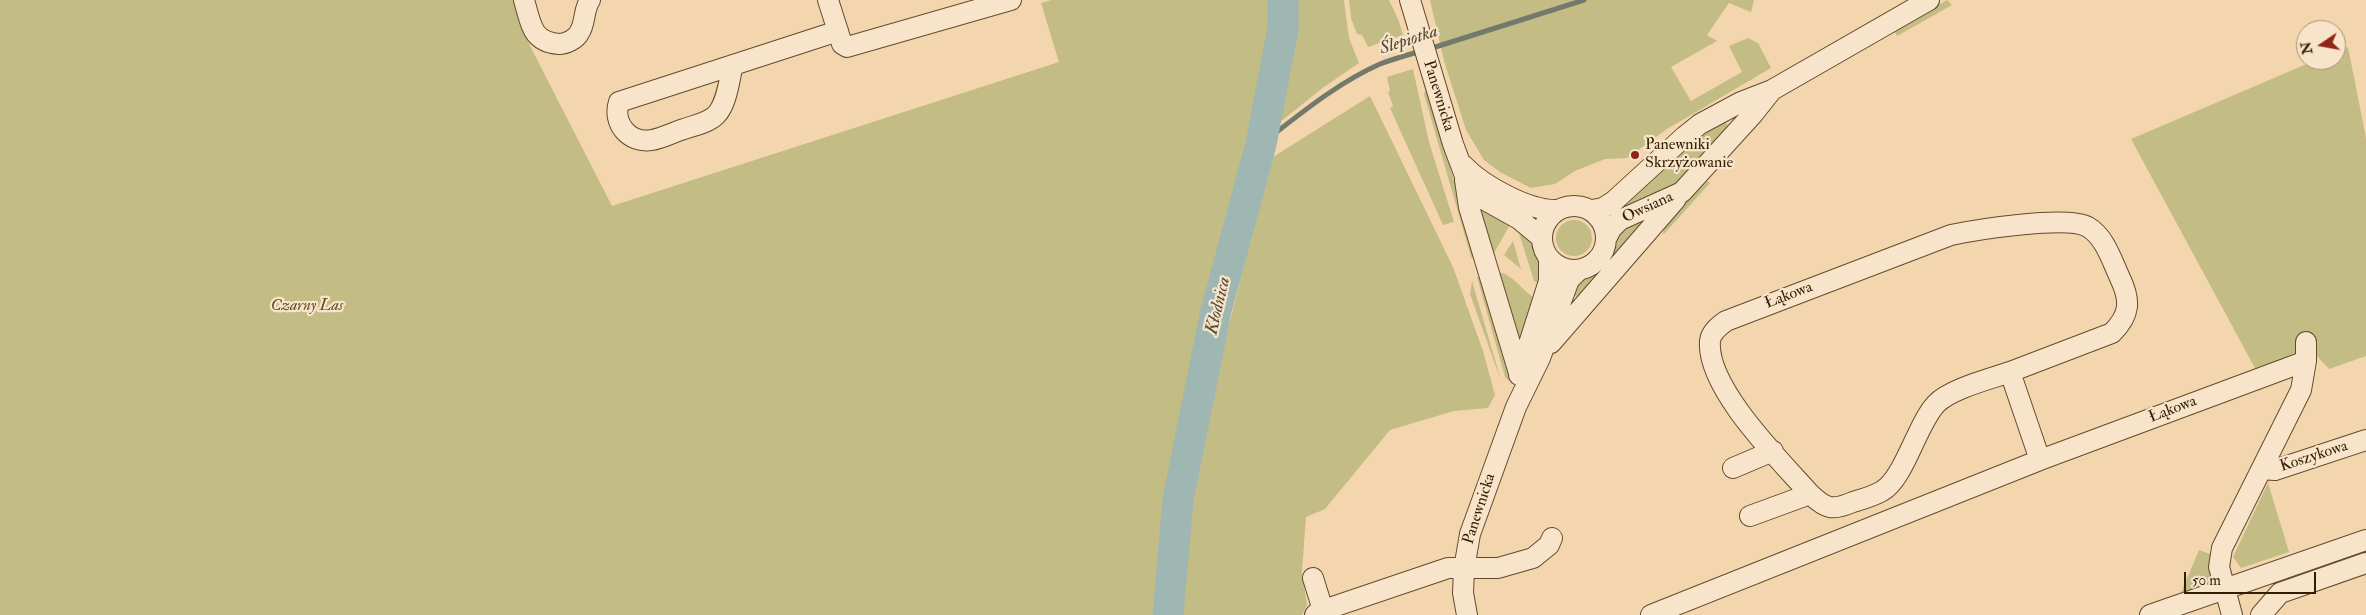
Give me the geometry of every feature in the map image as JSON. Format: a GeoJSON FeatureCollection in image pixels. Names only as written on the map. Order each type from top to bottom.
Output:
{"type":"FeatureCollection","features":[{"type":"Feature","properties":{"kind":"street"},"geometry":{"type":"LineString","coordinates":[[524,0],[535,33],[545,42],[563,44],[577,36],[584,25],[590,0]]}},
{"type":"Feature","properties":{"kind":"street"},"geometry":{"type":"LineString","coordinates":[[828,0],[842,44],[847,47],[1011,0]]}},
{"type":"Feature","properties":{"kind":"street","name":"Panewnicka"},"geometry":{"type":"LineString","coordinates":[[1410,0],[1462,170],[1483,199],[1519,219],[1542,238]]}},
{"type":"Feature","properties":{"kind":"street","name":"Owsiana"},"geometry":{"type":"LineString","coordinates":[[1592,210],[1603,208],[1614,201],[1685,136],[1722,112],[1772,90],[1929,0]]}},
{"type":"Feature","properties":{"kind":"street"},"geometry":{"type":"LineString","coordinates":[[733,65],[723,103],[717,114],[707,121],[650,140],[634,138],[621,128],[616,111],[619,102],[838,30]]}},
{"type":"Feature","properties":{"kind":"street","name":"Owsiana"},"geometry":{"type":"LineString","coordinates":[[1607,237],[1611,229],[1620,220],[1682,192],[1735,135],[1772,90]]}},
{"type":"Feature","properties":{"kind":"street"},"geometry":{"type":"LineString","coordinates":[[1722,112],[1730,115],[1736,123],[1735,135]]}},
{"type":"Feature","properties":{"kind":"street"},"geometry":{"type":"LineString","coordinates":[[1462,170],[1526,204],[1546,210],[1557,210],[1574,205],[1592,210],[1603,223],[1607,237],[1601,256],[1588,267],[1579,270],[1566,269],[1549,258],[1542,238],[1545,224],[1557,210]]}},
{"type":"Feature","properties":{"kind":"street"},"geometry":{"type":"LineString","coordinates":[[1462,170],[1469,207],[1519,373]]}},
{"type":"Feature","properties":{"kind":"street"},"geometry":{"type":"LineString","coordinates":[[1540,358],[1580,307],[1682,192]]}},
{"type":"Feature","properties":{"kind":"street","name":"Łąkowa"},"geometry":{"type":"LineString","coordinates":[[2062,222],[2088,227],[2102,240],[2126,290],[2128,308],[2124,322],[2112,334],[2010,372],[1948,396],[1937,403],[1894,478],[1883,491],[1845,506],[1830,509],[1810,494],[1734,405],[1722,386],[1713,362],[1710,341],[1715,330],[1726,320],[1951,235],[1969,231],[2062,222]]}},
{"type":"Feature","properties":{"kind":"street","name":"Panewnicka"},"geometry":{"type":"LineString","coordinates":[[1516,406],[1519,373],[1547,287],[1550,268],[1549,258]]}},
{"type":"Feature","properties":{"kind":"street","name":"Panewnicka"},"geometry":{"type":"LineString","coordinates":[[1467,615],[1463,593],[1464,569],[1470,534],[1516,406],[1540,358],[1566,286],[1579,270]]}},
{"type":"Feature","properties":{"kind":"street","name":"Łąkowa"},"geometry":{"type":"LineString","coordinates":[[1651,615],[2306,352],[2301,390],[2262,469]]}},
{"type":"Feature","properties":{"kind":"street"},"geometry":{"type":"LineString","coordinates":[[2010,372],[2040,460]]}},
{"type":"Feature","properties":{"kind":"street","name":"Koszykowa"},"geometry":{"type":"LineString","coordinates":[[2262,469],[2275,470],[2366,440]]}},
{"type":"Feature","properties":{"kind":"street"},"geometry":{"type":"LineString","coordinates":[[1733,468],[1773,451]]}},
{"type":"Feature","properties":{"kind":"street"},"geometry":{"type":"LineString","coordinates":[[2232,615],[2219,568],[2222,548],[2262,469]]}},
{"type":"Feature","properties":{"kind":"street"},"geometry":{"type":"LineString","coordinates":[[1750,516],[1810,494]]}},
{"type":"Feature","properties":{"kind":"street"},"geometry":{"type":"LineString","coordinates":[[1313,578],[1319,613],[1448,568],[1498,568],[1533,558],[1549,545],[1552,538]]}},
{"type":"Feature","properties":{"kind":"street"},"geometry":{"type":"LineString","coordinates":[[2150,615],[2366,540]]}},
{"type":"Feature","properties":{"kind":"street"},"geometry":{"type":"LineString","coordinates":[[2261,615],[2280,593],[2366,563]]}},
{"type":"Feature","properties":{"kind":"green space","name":"Czarny Las"},"geometry":{"type":"Polygon","coordinates":[[[0,0],[514,0],[526,38],[612,206],[1059,62],[1041,3],[1051,0],[1277,0],[1277,29],[1256,144],[1215,296],[1174,498],[1163,615],[0,615],[0,0]]]}},
{"type":"Feature","properties":{"kind":"green space"},"geometry":{"type":"Polygon","coordinates":[[[1288,0],[1344,0],[1349,38],[1359,63],[1324,87],[1270,130],[1290,26],[1288,0]]]}},
{"type":"Feature","properties":{"kind":"green space"},"geometry":{"type":"Polygon","coordinates":[[[1349,0],[1389,0],[1403,35],[1368,47],[1362,35],[1357,34],[1351,18],[1349,0]]]}},
{"type":"Feature","properties":{"kind":"green space"},"geometry":{"type":"Polygon","coordinates":[[[1430,0],[1754,0],[1751,12],[1729,3],[1707,35],[1717,41],[1671,67],[1691,101],[1742,72],[1729,46],[1748,38],[1758,43],[1771,68],[1667,129],[1627,158],[1605,159],[1575,171],[1555,184],[1531,188],[1500,172],[1484,160],[1466,130],[1444,61],[1430,0]]]}},
{"type":"Feature","properties":{"kind":"green space"},"geometry":{"type":"Polygon","coordinates":[[[1947,0],[1952,5],[1897,36],[1894,30],[1947,0]]]}},
{"type":"Feature","properties":{"kind":"green space"},"geometry":{"type":"Polygon","coordinates":[[[2348,47],[2366,138],[2366,356],[2329,369],[2315,354],[2300,351],[2256,370],[2131,139],[2296,69],[2346,70],[2346,48],[2348,47]]]}},
{"type":"Feature","properties":{"kind":"green space"},"geometry":{"type":"Polygon","coordinates":[[[1413,69],[1429,142],[1454,222],[1443,225],[1390,108],[1393,106],[1388,92],[1390,91],[1387,77],[1413,69]]]}},
{"type":"Feature","properties":{"kind":"green space"},"geometry":{"type":"Polygon","coordinates":[[[1426,89],[1465,216],[1475,260],[1471,257],[1424,94],[1426,89]]]}},
{"type":"Feature","properties":{"kind":"green space"},"geometry":{"type":"Polygon","coordinates":[[[1370,96],[1453,267],[1483,351],[1495,395],[1488,408],[1454,411],[1390,430],[1325,509],[1306,517],[1302,571],[1307,605],[1302,615],[1176,615],[1185,500],[1247,254],[1265,162],[1370,96]]]}},
{"type":"Feature","properties":{"kind":"green space"},"geometry":{"type":"Polygon","coordinates":[[[1724,121],[1730,127],[1686,180],[1610,217],[1689,141],[1724,121]]]}},
{"type":"Feature","properties":{"kind":"green space"},"geometry":{"type":"Polygon","coordinates":[[[1708,181],[1710,183],[1663,235],[1668,219],[1674,211],[1708,181]]]}},
{"type":"Feature","properties":{"kind":"green space"},"geometry":{"type":"Polygon","coordinates":[[[1480,207],[1512,221],[1493,255],[1477,210],[1480,207]]]}},
{"type":"Feature","properties":{"kind":"green space"},"geometry":{"type":"Polygon","coordinates":[[[1655,213],[1581,298],[1568,294],[1581,279],[1603,266],[1621,231],[1655,213]]]}},
{"type":"Feature","properties":{"kind":"green space"},"geometry":{"type":"Polygon","coordinates":[[[1574,220],[1581,221],[1587,225],[1591,231],[1591,245],[1587,251],[1581,255],[1574,256],[1567,255],[1561,251],[1557,245],[1556,238],[1557,231],[1561,225],[1567,221],[1574,220]]]}},
{"type":"Feature","properties":{"kind":"green space"},"geometry":{"type":"Polygon","coordinates":[[[1518,230],[1531,242],[1538,254],[1542,285],[1534,281],[1518,230]]]}},
{"type":"Feature","properties":{"kind":"green space"},"geometry":{"type":"Polygon","coordinates":[[[1513,241],[1521,269],[1504,255],[1513,241]]]}},
{"type":"Feature","properties":{"kind":"green space"},"geometry":{"type":"Polygon","coordinates":[[[1495,272],[1512,278],[1537,299],[1519,343],[1495,272]]]}},
{"type":"Feature","properties":{"kind":"green space"},"geometry":{"type":"Polygon","coordinates":[[[1482,275],[1509,374],[1509,381],[1505,377],[1477,277],[1482,275]]]}},
{"type":"Feature","properties":{"kind":"green space"},"geometry":{"type":"Polygon","coordinates":[[[1472,281],[1500,377],[1500,378],[1470,294],[1472,281]]]}},
{"type":"Feature","properties":{"kind":"green space"},"geometry":{"type":"Polygon","coordinates":[[[2268,483],[2289,552],[2241,568],[2233,557],[2268,483]]]}},
{"type":"Feature","properties":{"kind":"green space"},"geometry":{"type":"Polygon","coordinates":[[[2199,550],[2210,554],[2214,581],[2180,595],[2199,550]]]}},
{"type":"Feature","properties":{"kind":"waterway","name":"Kłodnica"},"geometry":{"type":"LineString","coordinates":[[1168,615],[1178,500],[1216,311],[1261,144],[1283,29],[1283,0]]}},
{"type":"Feature","properties":{"kind":"waterway","name":"Ślepiotka"},"geometry":{"type":"LineString","coordinates":[[1429,49],[1584,0]]}},
{"type":"Feature","properties":{"kind":"waterway","name":"Ślepiotka"},"geometry":{"type":"LineString","coordinates":[[1261,144],[1349,80],[1380,64],[1421,51]]}},
{"type":"Feature","properties":{"kind":"place","name":"Panewniki Skrzyżowanie"},"geometry":{"type":"Point","coordinates":[1635,155]}}]}
